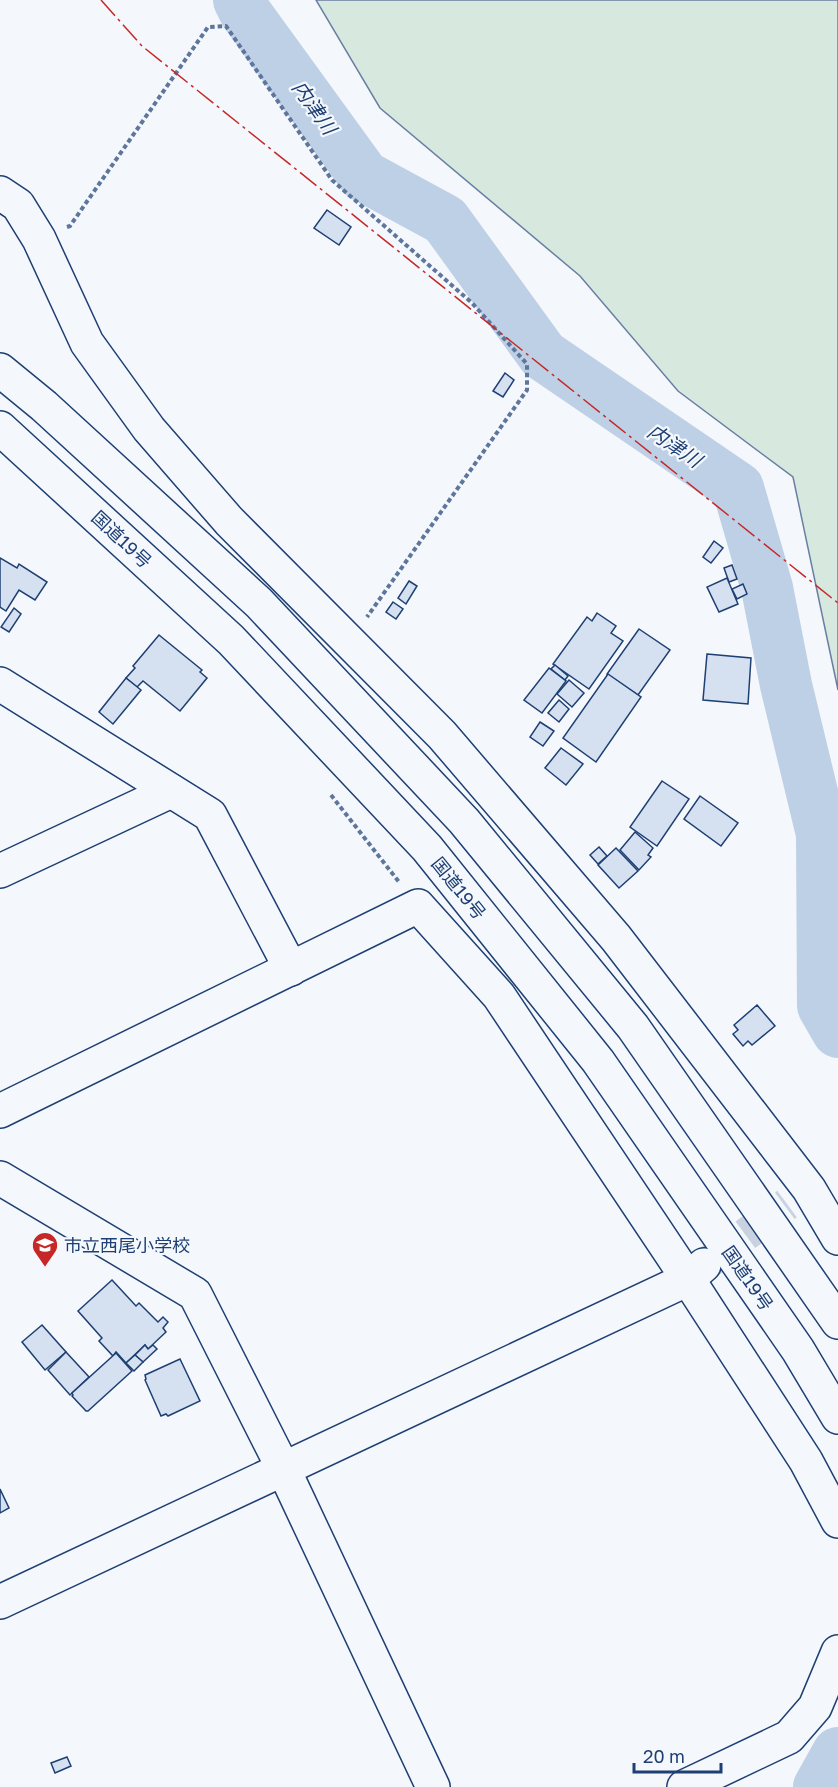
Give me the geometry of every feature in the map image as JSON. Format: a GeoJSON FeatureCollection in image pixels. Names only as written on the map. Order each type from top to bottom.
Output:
{"type":"FeatureCollection","features":[{"type":"Feature","properties":{"kind":"main road"},"geometry":{"type":"LineString","coordinates":[[0,193],[18,205],[39,239],[87,343],[149,429],[229,521],[442,735],[616,938],[798,1197],[838,1238]]}},
{"type":"Feature","properties":{"kind":"main road"},"geometry":{"type":"LineString","coordinates":[[0,370],[53,413],[259,603],[464,821],[633,1027],[838,1322]]}},
{"type":"Feature","properties":{"kind":"main road","name":"国道19号"},"geometry":{"type":"LineString","coordinates":[[0,428],[231,640],[427,848],[598,1062],[798,1350],[838,1417]]}},
{"type":"Feature","properties":{"kind":"main road"},"geometry":{"type":"LineString","coordinates":[[0,684],[210,815],[291,969]]}},
{"type":"Feature","properties":{"kind":"main road"},"geometry":{"type":"LineString","coordinates":[[0,871],[171,791]]}},
{"type":"Feature","properties":{"kind":"main road"},"geometry":{"type":"LineString","coordinates":[[0,1111],[418,906],[499,996],[697,1271],[838,1521]]}},
{"type":"Feature","properties":{"kind":"main road"},"geometry":{"type":"LineString","coordinates":[[0,1178],[195,1294],[283,1468],[433,1787]]}},
{"type":"Feature","properties":{"kind":"main road"},"geometry":{"type":"LineString","coordinates":[[0,1602],[697,1271]]}},
{"type":"Feature","properties":{"kind":"main road"},"geometry":{"type":"LineString","coordinates":[[684,1787],[789,1737],[815,1707],[838,1652]]}},
{"type":"Feature","properties":{"kind":"path"},"geometry":{"type":"LineString","coordinates":[[39,239],[70,226],[208,27],[226,26],[332,180],[472,303],[527,364],[527,390],[349,642]]}},
{"type":"Feature","properties":{"kind":"path"},"geometry":{"type":"LineString","coordinates":[[325,787],[418,906]]}},
{"type":"Feature","properties":{"kind":"shaded area"},"geometry":{"type":"Polygon","coordinates":[[[316,0],[838,0],[838,690],[793,477],[678,391],[580,276],[380,108],[316,0]]]}},
{"type":"Feature","properties":{"kind":"building"},"geometry":{"type":"Polygon","coordinates":[[[327,210],[351,227],[339,245],[314,228],[327,210]]]}},
{"type":"Feature","properties":{"kind":"building"},"geometry":{"type":"Polygon","coordinates":[[[505,373],[514,380],[503,397],[493,391],[505,373]]]}},
{"type":"Feature","properties":{"kind":"building"},"geometry":{"type":"Polygon","coordinates":[[[714,541],[723,548],[711,563],[703,557],[714,541]]]}},
{"type":"Feature","properties":{"kind":"building"},"geometry":{"type":"Polygon","coordinates":[[[0,558],[17,568],[19,564],[47,582],[35,600],[19,590],[6,611],[0,607],[0,558]]]}},
{"type":"Feature","properties":{"kind":"building"},"geometry":{"type":"Polygon","coordinates":[[[732,565],[737,579],[729,582],[724,568],[732,565]]]}},
{"type":"Feature","properties":{"kind":"building"},"geometry":{"type":"Polygon","coordinates":[[[727,578],[738,604],[719,612],[707,587],[727,578]]]}},
{"type":"Feature","properties":{"kind":"building"},"geometry":{"type":"Polygon","coordinates":[[[409,581],[417,586],[406,604],[398,598],[409,581]]]}},
{"type":"Feature","properties":{"kind":"building"},"geometry":{"type":"Polygon","coordinates":[[[743,584],[747,594],[737,599],[732,589],[743,584]]]}},
{"type":"Feature","properties":{"kind":"building"},"geometry":{"type":"Polygon","coordinates":[[[393,602],[403,609],[396,619],[386,612],[393,602]]]}},
{"type":"Feature","properties":{"kind":"building"},"geometry":{"type":"Polygon","coordinates":[[[14,608],[21,614],[9,632],[1,627],[14,608]]]}},
{"type":"Feature","properties":{"kind":"building"},"geometry":{"type":"Polygon","coordinates":[[[597,613],[616,626],[611,633],[623,641],[589,689],[553,664],[587,617],[592,621],[597,613]]]}},
{"type":"Feature","properties":{"kind":"building"},"geometry":{"type":"Polygon","coordinates":[[[639,629],[670,650],[638,695],[607,674],[639,629]]]}},
{"type":"Feature","properties":{"kind":"building"},"geometry":{"type":"Polygon","coordinates":[[[159,635],[202,670],[200,672],[207,678],[180,711],[143,681],[137,687],[126,678],[159,635]]]}},
{"type":"Feature","properties":{"kind":"building"},"geometry":{"type":"Polygon","coordinates":[[[707,654],[751,658],[748,704],[703,700],[707,654]]]}},
{"type":"Feature","properties":{"kind":"building"},"geometry":{"type":"Polygon","coordinates":[[[555,665],[568,676],[565,680],[551,669],[555,665]]]}},
{"type":"Feature","properties":{"kind":"building"},"geometry":{"type":"Polygon","coordinates":[[[549,668],[566,681],[542,713],[524,700],[549,668]]]}},
{"type":"Feature","properties":{"kind":"building"},"geometry":{"type":"Polygon","coordinates":[[[608,674],[641,697],[596,762],[563,738],[608,674]]]}},
{"type":"Feature","properties":{"kind":"building"},"geometry":{"type":"Polygon","coordinates":[[[126,678],[141,690],[113,724],[99,712],[126,678]]]}},
{"type":"Feature","properties":{"kind":"building"},"geometry":{"type":"Polygon","coordinates":[[[569,680],[584,693],[572,707],[557,694],[569,680]]]}},
{"type":"Feature","properties":{"kind":"building"},"geometry":{"type":"Polygon","coordinates":[[[559,700],[569,709],[559,722],[548,713],[559,700]]]}},
{"type":"Feature","properties":{"kind":"building"},"geometry":{"type":"Polygon","coordinates":[[[540,722],[554,731],[543,746],[530,737],[540,722]]]}},
{"type":"Feature","properties":{"kind":"building"},"geometry":{"type":"Polygon","coordinates":[[[561,748],[583,764],[566,785],[545,768],[561,748]]]}},
{"type":"Feature","properties":{"kind":"building"},"geometry":{"type":"Polygon","coordinates":[[[662,781],[689,799],[657,846],[630,827],[662,781]]]}},
{"type":"Feature","properties":{"kind":"building"},"geometry":{"type":"Polygon","coordinates":[[[700,796],[738,823],[721,846],[684,819],[700,796]]]}},
{"type":"Feature","properties":{"kind":"building"},"geometry":{"type":"Polygon","coordinates":[[[635,832],[653,848],[648,855],[651,857],[639,870],[620,850],[635,832]]]}},
{"type":"Feature","properties":{"kind":"building"},"geometry":{"type":"Polygon","coordinates":[[[599,847],[607,856],[598,864],[590,855],[599,847]]]}},
{"type":"Feature","properties":{"kind":"building"},"geometry":{"type":"Polygon","coordinates":[[[616,848],[638,871],[619,888],[598,865],[616,848]]]}},
{"type":"Feature","properties":{"kind":"building"},"geometry":{"type":"Polygon","coordinates":[[[757,1005],[775,1026],[752,1045],[748,1041],[743,1046],[733,1034],[738,1030],[734,1025],[757,1005]]]}},
{"type":"Feature","properties":{"kind":"building"},"geometry":{"type":"Polygon","coordinates":[[[112,1280],[136,1306],[139,1303],[158,1322],[163,1317],[168,1322],[163,1328],[166,1332],[148,1349],[145,1345],[126,1363],[116,1352],[113,1356],[99,1341],[102,1338],[78,1311],[112,1280]]]}},
{"type":"Feature","properties":{"kind":"building"},"geometry":{"type":"Polygon","coordinates":[[[42,1325],[66,1352],[45,1370],[22,1342],[42,1325]]]}},
{"type":"Feature","properties":{"kind":"building"},"geometry":{"type":"Polygon","coordinates":[[[145,1345],[148,1349],[153,1345],[157,1349],[143,1362],[135,1355],[145,1345]]]}},
{"type":"Feature","properties":{"kind":"building"},"geometry":{"type":"Polygon","coordinates":[[[66,1352],[89,1377],[70,1395],[48,1370],[66,1352]]]}},
{"type":"Feature","properties":{"kind":"building"},"geometry":{"type":"Polygon","coordinates":[[[116,1353],[132,1371],[86,1411],[72,1396],[72,1393],[116,1353]]]}},
{"type":"Feature","properties":{"kind":"building"},"geometry":{"type":"Polygon","coordinates":[[[135,1355],[143,1362],[134,1371],[126,1363],[135,1355]]]}},
{"type":"Feature","properties":{"kind":"building"},"geometry":{"type":"Polygon","coordinates":[[[180,1359],[200,1401],[168,1416],[166,1414],[161,1416],[145,1380],[145,1375],[180,1359]]]}},
{"type":"Feature","properties":{"kind":"building"},"geometry":{"type":"Polygon","coordinates":[[[0,1489],[9,1508],[0,1513],[0,1489]]]}},
{"type":"Feature","properties":{"kind":"building"},"geometry":{"type":"Polygon","coordinates":[[[67,1757],[71,1766],[55,1773],[51,1763],[67,1757]]]}},
{"type":"Feature","properties":{"kind":"waterway","name":"内津川"},"geometry":{"type":"LineString","coordinates":[[239,0],[245,12],[364,176],[445,220],[543,355],[738,488],[767,588],[786,685],[822,834],[823,1006],[838,1032]]}},
{"type":"Feature","properties":{"kind":"waterway","name":"内津川"},"geometry":{"type":"LineString","coordinates":[[819,1787],[838,1753]]}},
{"type":"Feature","properties":{"kind":"tunnel"},"geometry":{"type":"LineString","coordinates":[[706,1264],[787,1204]]}},
{"type":"Feature","properties":{"kind":"power"},"geometry":{"type":"LineString","coordinates":[[101,0],[142,46],[838,603]]}},
{"type":"Feature","properties":{"kind":"place","name":"市立西尾小学校"},"geometry":{"type":"Point","coordinates":[45,1268]}}]}
